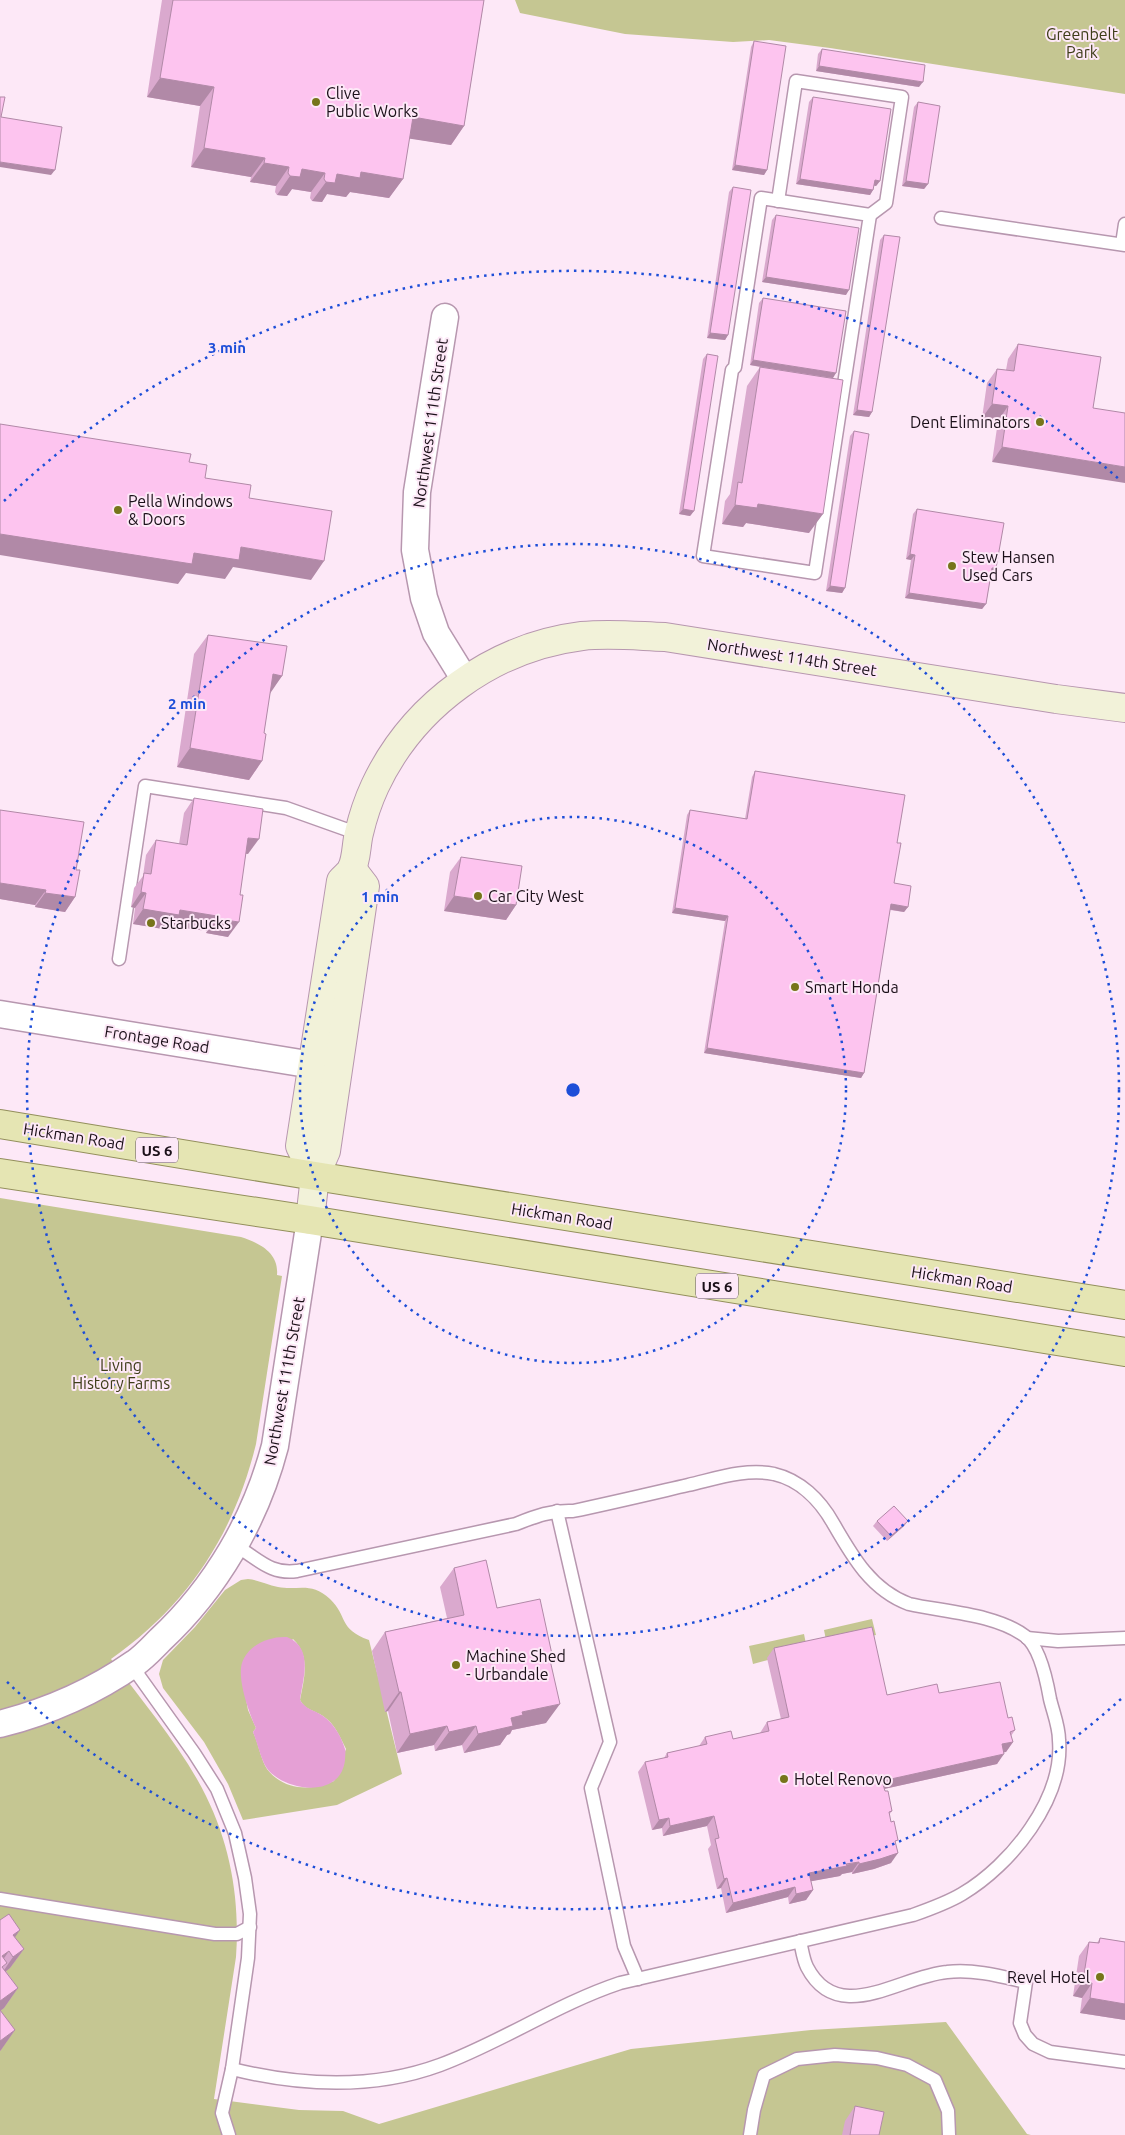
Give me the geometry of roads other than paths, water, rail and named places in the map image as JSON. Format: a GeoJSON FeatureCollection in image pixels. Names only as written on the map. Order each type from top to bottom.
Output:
{"type":"FeatureCollection","features":[{"type":"Feature","properties":{"kind":"main road","name":"Hickman Road"},"geometry":{"type":"LineString","coordinates":[[0,1124],[1125,1305]]}},
{"type":"Feature","properties":{"kind":"main road","name":"US 6"},"geometry":{"type":"LineString","coordinates":[[0,1173],[310,1220],[1125,1352]]}},
{"type":"Feature","properties":{"kind":"street","name":"Northwest 111th Street"},"geometry":{"type":"LineString","coordinates":[[445,317],[417,492],[415,550],[424,598],[436,633],[466,680]]}},
{"type":"Feature","properties":{"kind":"street","name":"Northwest 114th Street"},"geometry":{"type":"LineString","coordinates":[[466,680],[492,664],[519,652],[548,643],[582,636],[618,634],[665,638],[1125,708]]}},
{"type":"Feature","properties":{"kind":"street"},"geometry":{"type":"LineString","coordinates":[[315,1176],[300,1146],[341,881],[352,869],[367,804],[383,770],[415,724],[441,698],[466,680]]}},
{"type":"Feature","properties":{"kind":"street","name":"Northwest 111th Street"},"geometry":{"type":"LineString","coordinates":[[0,1724],[31,1715],[72,1699],[136,1662],[193,1607],[210,1585],[234,1544],[268,1474],[275,1446],[310,1220],[315,1176],[326,1151],[365,886],[352,869]]}},
{"type":"Feature","properties":{"kind":"street","name":"Frontage Road"},"geometry":{"type":"LineString","coordinates":[[0,1014],[313,1065]]}},
{"type":"Feature","properties":{"kind":"lane"},"geometry":{"type":"LineString","coordinates":[[778,201],[796,81],[902,97],[886,203],[870,215],[815,573],[704,556],[732,370],[735,367],[761,198],[778,201],[870,215]]}},
{"type":"Feature","properties":{"kind":"lane"},"geometry":{"type":"LineString","coordinates":[[941,218],[1124,244],[1125,224]]}},
{"type":"Feature","properties":{"kind":"lane"},"geometry":{"type":"LineString","coordinates":[[119,959],[145,786],[286,808],[359,834]]}},
{"type":"Feature","properties":{"kind":"lane"},"geometry":{"type":"LineString","coordinates":[[234,1544],[271,1569],[284,1573],[516,1524],[540,1514],[557,1510],[573,1511],[741,1474],[762,1472],[783,1476],[796,1482],[815,1498],[832,1521],[857,1563],[876,1584],[898,1600],[909,1604],[999,1622],[1027,1638],[1058,1641],[1125,1638]]}},
{"type":"Feature","properties":{"kind":"lane"},"geometry":{"type":"LineString","coordinates":[[557,1510],[610,1742],[591,1788],[624,1946],[638,1979]]}},
{"type":"Feature","properties":{"kind":"lane"},"geometry":{"type":"LineString","coordinates":[[232,2069],[268,2078],[335,2084],[401,2077],[459,2057],[548,2012],[596,1991],[638,1979],[914,1915],[942,1905],[962,1894],[984,1878],[1026,1834],[1044,1805],[1052,1786],[1060,1740],[1046,1678],[1037,1653],[1027,1638]]}},
{"type":"Feature","properties":{"kind":"lane"},"geometry":{"type":"LineString","coordinates":[[136,1662],[139,1676],[194,1753],[217,1789],[235,1833],[246,1878],[250,1927],[248,1958],[232,2069],[222,2113],[229,2135]]}},
{"type":"Feature","properties":{"kind":"lane"},"geometry":{"type":"LineString","coordinates":[[0,1899],[215,1934],[238,1934],[250,1927]]}},
{"type":"Feature","properties":{"kind":"lane"},"geometry":{"type":"LineString","coordinates":[[800,1941],[806,1966],[814,1978],[821,1986],[839,1996],[862,1995],[945,1972],[968,1971],[1026,1982],[1020,2023],[1025,2035],[1032,2044],[1050,2052],[1125,2062]]}},
{"type":"Feature","properties":{"kind":"lane"},"geometry":{"type":"LineString","coordinates":[[750,2135],[754,2110],[764,2075],[797,2059],[835,2055],[877,2058],[907,2065],[935,2080],[948,2111],[949,2135]]}},
{"type":"Feature","properties":{"kind":"place","name":"Clive Public Works"},"geometry":{"type":"Point","coordinates":[316,102]}},
{"type":"Feature","properties":{"kind":"place","name":"Dent Eliminators"},"geometry":{"type":"Point","coordinates":[1040,422]}},
{"type":"Feature","properties":{"kind":"place","name":"Pella Windows & Doors"},"geometry":{"type":"Point","coordinates":[118,510]}},
{"type":"Feature","properties":{"kind":"place","name":"Stew Hansen Used Cars"},"geometry":{"type":"Point","coordinates":[952,566]}},
{"type":"Feature","properties":{"kind":"place","name":"Car City West"},"geometry":{"type":"Point","coordinates":[478,896]}},
{"type":"Feature","properties":{"kind":"place","name":"Starbucks"},"geometry":{"type":"Point","coordinates":[151,923]}},
{"type":"Feature","properties":{"kind":"place","name":"Smart Honda"},"geometry":{"type":"Point","coordinates":[795,987]}},
{"type":"Feature","properties":{"kind":"place","name":"Machine Shed - Urbandale"},"geometry":{"type":"Point","coordinates":[456,1665]}},
{"type":"Feature","properties":{"kind":"place","name":"Hotel Renovo"},"geometry":{"type":"Point","coordinates":[784,1779]}},
{"type":"Feature","properties":{"kind":"place","name":"Revel Hotel"},"geometry":{"type":"Point","coordinates":[1100,1977]}},
{"type":"Feature","properties":{"kind":"park label","name":"Greenbelt Park"},"geometry":{"type":"Point","coordinates":[1082,43]}},
{"type":"Feature","properties":{"kind":"park label","name":"Living History Farms"},"geometry":{"type":"Point","coordinates":[121,1374]}}]}
